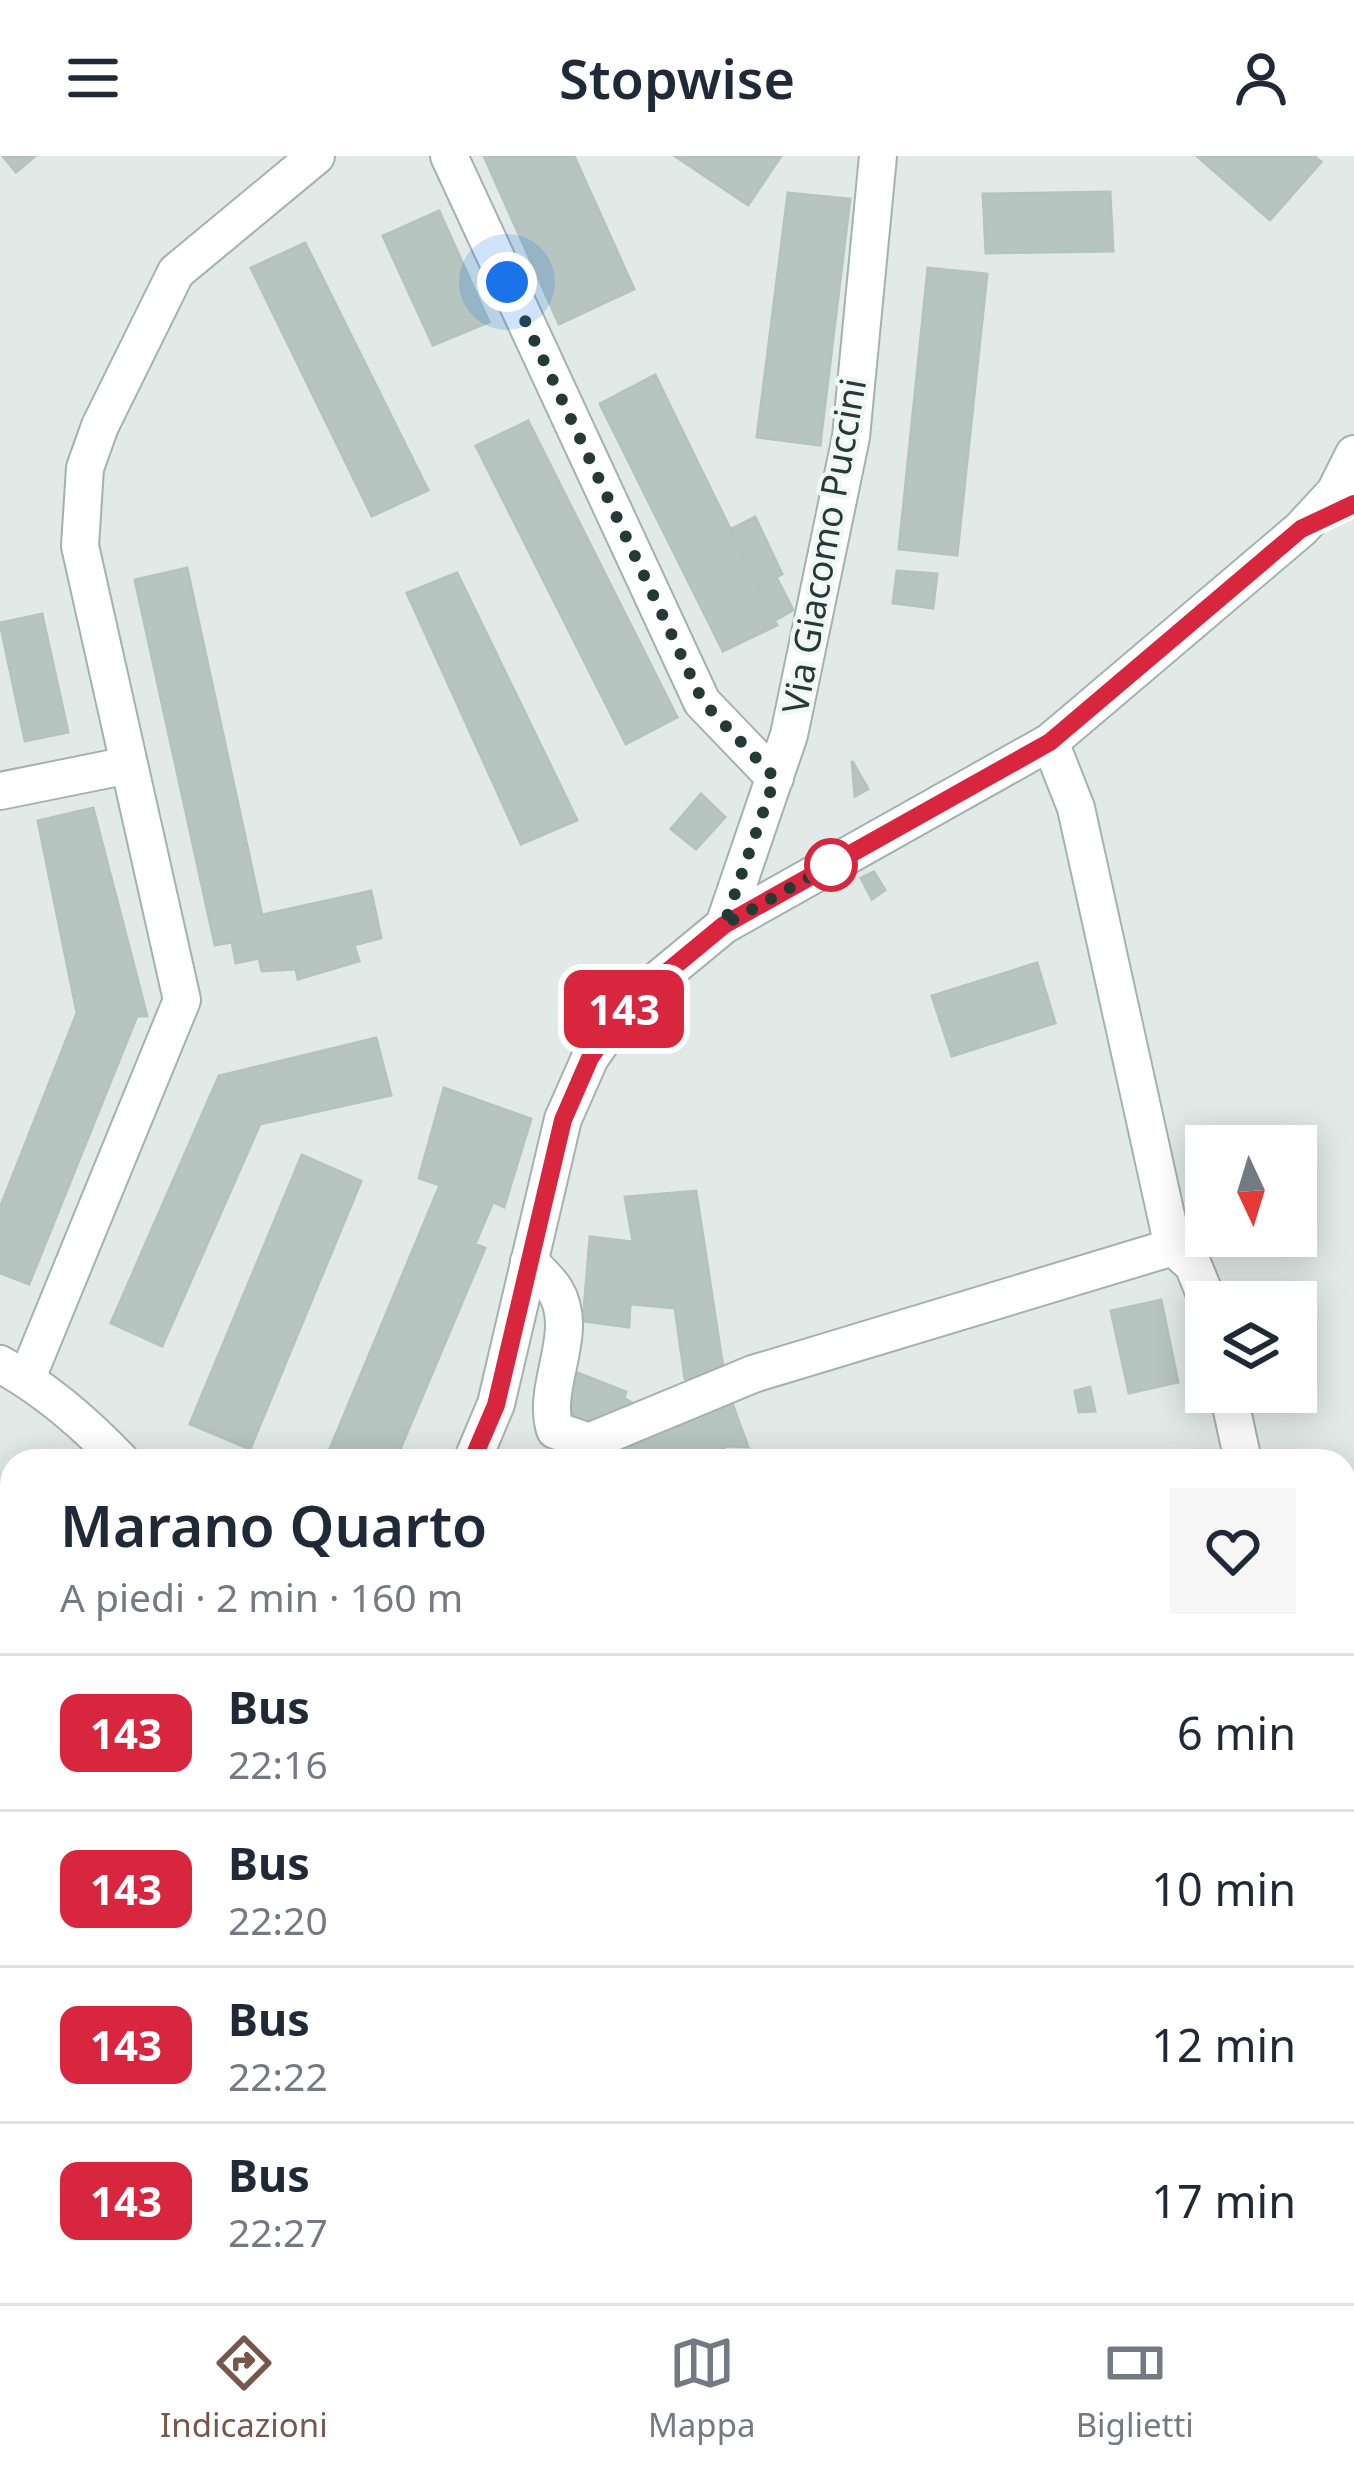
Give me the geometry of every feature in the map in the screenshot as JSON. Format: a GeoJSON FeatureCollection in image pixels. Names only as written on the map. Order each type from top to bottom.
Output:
{"type":"FeatureCollection","features":[{"type":"Feature","properties":{"kind":"street"},"geometry":{"type":"LineString","coordinates":[[109,1449],[14,1371],[182,1000],[80,546],[86,467],[100,425],[176,272],[316,156]]}},
{"type":"Feature","properties":{"kind":"street"},"geometry":{"type":"LineString","coordinates":[[449,156],[703,702],[775,778]]}},
{"type":"Feature","properties":{"kind":"street","name":"Via Giacomo Puccini"},"geometry":{"type":"LineString","coordinates":[[724,925],[789,735],[851,436],[878,156]]}},
{"type":"Feature","properties":{"kind":"street"},"geometry":{"type":"LineString","coordinates":[[477,1449],[496,1405],[563,1120],[590,1058],[626,1006],[724,925],[1050,742],[1352,482]]}},
{"type":"Feature","properties":{"kind":"street"},"geometry":{"type":"LineString","coordinates":[[1050,742],[1076,808],[1173,1247],[1193,1265],[1199,1281]]}},
{"type":"Feature","properties":{"kind":"street"},"geometry":{"type":"LineString","coordinates":[[0,791],[129,765]]}},
{"type":"Feature","properties":{"kind":"street"},"geometry":{"type":"LineString","coordinates":[[529,1261],[557,1292],[564,1335],[548,1408],[555,1430],[589,1442],[753,1374],[1173,1247]]}},
{"type":"Feature","properties":{"kind":"street"},"geometry":{"type":"LineString","coordinates":[[1233,1413],[1241,1449]]}},
{"type":"Feature","properties":{"kind":"building"},"geometry":{"type":"Polygon","coordinates":[[[3,156],[35,156],[16,172],[3,156]]]}},
{"type":"Feature","properties":{"kind":"building"},"geometry":{"type":"Polygon","coordinates":[[[484,156],[574,156],[634,289],[559,324],[484,156]]]}},
{"type":"Feature","properties":{"kind":"building"},"geometry":{"type":"Polygon","coordinates":[[[675,156],[781,156],[748,205],[675,156]]]}},
{"type":"Feature","properties":{"kind":"building"},"geometry":{"type":"Polygon","coordinates":[[[1197,156],[1314,156],[1321,162],[1270,220],[1197,156]]]}},
{"type":"Feature","properties":{"kind":"building"},"geometry":{"type":"Polygon","coordinates":[[[1110,192],[1113,251],[986,253],[983,194],[1110,192]]]}},
{"type":"Feature","properties":{"kind":"building"},"geometry":{"type":"Polygon","coordinates":[[[788,193],[850,199],[820,445],[757,437],[788,193]]]}},
{"type":"Feature","properties":{"kind":"building"},"geometry":{"type":"Polygon","coordinates":[[[439,211],[489,322],[433,345],[383,236],[439,211]]]}},
{"type":"Feature","properties":{"kind":"building"},"geometry":{"type":"Polygon","coordinates":[[[305,243],[428,490],[372,516],[251,268],[305,243]]]}},
{"type":"Feature","properties":{"kind":"building"},"geometry":{"type":"Polygon","coordinates":[[[928,268],[987,274],[957,555],[899,549],[928,268]]]}},
{"type":"Feature","properties":{"kind":"building"},"geometry":{"type":"Polygon","coordinates":[[[655,375],[777,625],[723,651],[600,404],[655,375]]]}},
{"type":"Feature","properties":{"kind":"building"},"geometry":{"type":"Polygon","coordinates":[[[528,421],[677,717],[626,744],[476,446],[528,421]]]}},
{"type":"Feature","properties":{"kind":"building"},"geometry":{"type":"Polygon","coordinates":[[[755,517],[793,610],[774,621],[730,530],[755,517]]]}},
{"type":"Feature","properties":{"kind":"building"},"geometry":{"type":"Polygon","coordinates":[[[187,568],[262,915],[371,891],[381,938],[354,945],[359,961],[298,979],[296,969],[262,971],[259,958],[236,963],[232,942],[215,945],[135,580],[187,568]]]}},
{"type":"Feature","properties":{"kind":"building"},"geometry":{"type":"Polygon","coordinates":[[[897,571],[937,574],[933,608],[893,603],[897,571]]]}},
{"type":"Feature","properties":{"kind":"building"},"geometry":{"type":"Polygon","coordinates":[[[457,573],[577,820],[521,844],[407,593],[457,573]]]}},
{"type":"Feature","properties":{"kind":"building"},"geometry":{"type":"Polygon","coordinates":[[[42,614],[68,732],[25,741],[0,623],[42,614]]]}},
{"type":"Feature","properties":{"kind":"building"},"geometry":{"type":"Polygon","coordinates":[[[852,761],[868,789],[855,796],[852,761]]]}},
{"type":"Feature","properties":{"kind":"building"},"geometry":{"type":"Polygon","coordinates":[[[701,794],[725,817],[696,849],[671,829],[701,794]]]}},
{"type":"Feature","properties":{"kind":"building"},"geometry":{"type":"Polygon","coordinates":[[[93,808],[147,1016],[137,1016],[29,1284],[0,1273],[0,1208],[77,1013],[38,821],[93,808]]]}},
{"type":"Feature","properties":{"kind":"building"},"geometry":{"type":"Polygon","coordinates":[[[874,872],[885,890],[872,899],[861,878],[874,872]]]}},
{"type":"Feature","properties":{"kind":"building"},"geometry":{"type":"Polygon","coordinates":[[[1037,963],[1055,1023],[952,1056],[932,996],[1037,963]]]}},
{"type":"Feature","properties":{"kind":"building"},"geometry":{"type":"Polygon","coordinates":[[[376,1038],[391,1095],[260,1124],[162,1346],[111,1323],[219,1076],[376,1038]]]}},
{"type":"Feature","properties":{"kind":"building"},"geometry":{"type":"Polygon","coordinates":[[[444,1088],[531,1119],[504,1207],[493,1202],[475,1244],[485,1248],[400,1449],[330,1449],[440,1185],[419,1178],[444,1088]]]}},
{"type":"Feature","properties":{"kind":"building"},"geometry":{"type":"Polygon","coordinates":[[[302,1155],[361,1181],[250,1449],[190,1424],[302,1155]]]}},
{"type":"Feature","properties":{"kind":"building"},"geometry":{"type":"Polygon","coordinates":[[[696,1191],[724,1374],[685,1379],[675,1308],[630,1304],[629,1327],[583,1321],[590,1237],[633,1242],[625,1197],[696,1191]]]}},
{"type":"Feature","properties":{"kind":"building"},"geometry":{"type":"Polygon","coordinates":[[[1161,1300],[1178,1382],[1129,1393],[1111,1311],[1161,1300]]]}},
{"type":"Feature","properties":{"kind":"building"},"geometry":{"type":"Polygon","coordinates":[[[575,1372],[626,1392],[624,1398],[635,1405],[612,1431],[561,1411],[575,1372]]]}},
{"type":"Feature","properties":{"kind":"building"},"geometry":{"type":"Polygon","coordinates":[[[1090,1387],[1095,1411],[1079,1412],[1075,1391],[1090,1387]]]}},
{"type":"Feature","properties":{"kind":"building"},"geometry":{"type":"Polygon","coordinates":[[[729,1395],[748,1447],[603,1449],[729,1395]]]}},
{"type":"Feature","properties":{"kind":"bus line","name":"143"},"geometry":{"type":"LineString","coordinates":[[477,1449],[496,1405],[563,1120],[590,1058],[626,1006],[724,925],[1050,742],[1301,529],[1354,504]]}},
{"type":"Feature","properties":{"kind":"route"},"geometry":{"type":"LineString","coordinates":[[507,282],[703,702],[775,778],[724,925],[831,865]]}}]}
